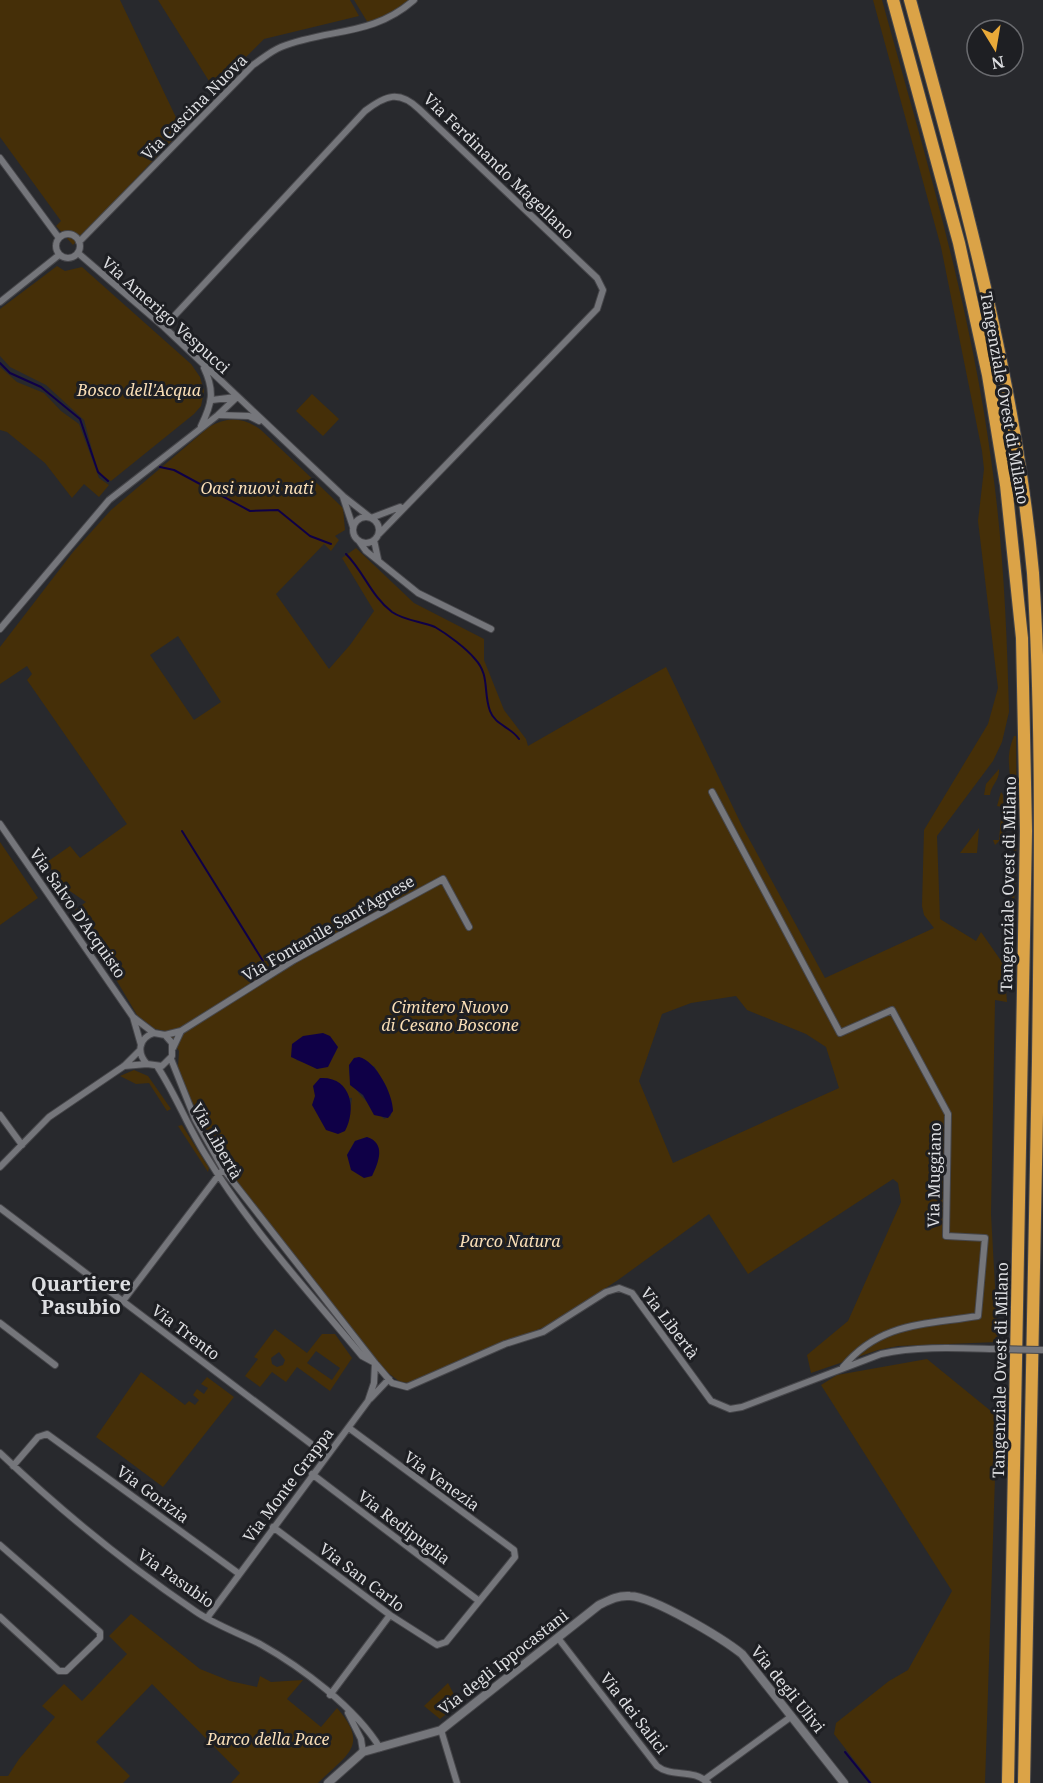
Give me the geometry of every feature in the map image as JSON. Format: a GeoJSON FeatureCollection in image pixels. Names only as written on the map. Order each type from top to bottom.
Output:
{"type":"FeatureCollection","features":[{"type":"Feature","properties":{"kind":"highway","name":"Tangenziale Ovest di Milano"},"geometry":{"type":"LineString","coordinates":[[893,0],[959,243],[988,375],[1006,485],[1022,638],[1026,831],[1008,1783]]}},
{"type":"Feature","properties":{"kind":"highway","name":"Tangenziale Ovest di Milano"},"geometry":{"type":"LineString","coordinates":[[910,0],[967,208],[998,342],[1025,506],[1037,633],[1042,805],[1024,1783]]}},
{"type":"Feature","properties":{"kind":"street","name":"Via Cascina Nuova"},"geometry":{"type":"LineString","coordinates":[[79,242],[253,65],[278,48],[383,22],[414,0]]}},
{"type":"Feature","properties":{"kind":"street","name":"Via Ferdinando Magellano"},"geometry":{"type":"LineString","coordinates":[[164,327],[366,111],[381,99],[394,96],[409,99],[597,278],[603,291],[597,309],[405,504],[379,534]]}},
{"type":"Feature","properties":{"kind":"street"},"geometry":{"type":"LineString","coordinates":[[0,158],[59,238]]}},
{"type":"Feature","properties":{"kind":"street"},"geometry":{"type":"LineString","coordinates":[[70,234],[79,242],[78,253],[69,259],[59,255],[56,244],[59,238],[70,234]]}},
{"type":"Feature","properties":{"kind":"street","name":"Via Amerigo Vespucci"},"geometry":{"type":"LineString","coordinates":[[78,253],[164,327],[237,397]]}},
{"type":"Feature","properties":{"kind":"street"},"geometry":{"type":"LineString","coordinates":[[0,302],[59,255]]}},
{"type":"Feature","properties":{"kind":"street"},"geometry":{"type":"LineString","coordinates":[[200,428],[212,400],[210,381],[203,365]]}},
{"type":"Feature","properties":{"kind":"street"},"geometry":{"type":"LineString","coordinates":[[212,400],[237,397],[343,496],[379,526],[379,534],[374,540],[367,543],[359,541]]}},
{"type":"Feature","properties":{"kind":"street"},"geometry":{"type":"LineString","coordinates":[[0,629],[110,500],[218,415],[237,397]]}},
{"type":"Feature","properties":{"kind":"street"},"geometry":{"type":"LineString","coordinates":[[218,415],[249,416],[266,424]]}},
{"type":"Feature","properties":{"kind":"street"},"geometry":{"type":"LineString","coordinates":[[343,496],[354,536],[366,551],[418,593],[491,629]]}},
{"type":"Feature","properties":{"kind":"street","name":"Via Ferdinando Magellano"},"geometry":{"type":"LineString","coordinates":[[371,518],[388,514],[405,504]]}},
{"type":"Feature","properties":{"kind":"street"},"geometry":{"type":"LineString","coordinates":[[353,528],[360,519],[371,518]]}},
{"type":"Feature","properties":{"kind":"street"},"geometry":{"type":"LineString","coordinates":[[374,540],[378,560]]}},
{"type":"Feature","properties":{"kind":"street","name":"Via Muggiano"},"geometry":{"type":"LineString","coordinates":[[712,792],[840,1033],[892,1010],[948,1114],[946,1236],[985,1238],[978,1316],[892,1330],[856,1351],[842,1368]]}},
{"type":"Feature","properties":{"kind":"street","name":"Via Salvo D'Acquisto"},"geometry":{"type":"LineString","coordinates":[[0,824],[133,1017]]}},
{"type":"Feature","properties":{"kind":"street","name":"Via Fontanile Sant'Agnese"},"geometry":{"type":"LineString","coordinates":[[182,1031],[312,950],[442,879],[469,927]]}},
{"type":"Feature","properties":{"kind":"street"},"geometry":{"type":"LineString","coordinates":[[133,1017],[154,1033],[165,1035],[182,1031]]}},
{"type":"Feature","properties":{"kind":"street"},"geometry":{"type":"LineString","coordinates":[[133,1017],[140,1047],[147,1064]]}},
{"type":"Feature","properties":{"kind":"street"},"geometry":{"type":"LineString","coordinates":[[124,1066],[147,1064],[157,1066],[171,1059],[173,1048],[182,1031]]}},
{"type":"Feature","properties":{"kind":"street"},"geometry":{"type":"LineString","coordinates":[[0,1167],[49,1117],[124,1066],[146,1037],[154,1033]]}},
{"type":"Feature","properties":{"kind":"street"},"geometry":{"type":"LineString","coordinates":[[165,1035],[173,1048]]}},
{"type":"Feature","properties":{"kind":"street","name":"Via Libertà"},"geometry":{"type":"LineString","coordinates":[[171,1059],[195,1119],[221,1172]]}},
{"type":"Feature","properties":{"kind":"street","name":"Via Libertà"},"geometry":{"type":"LineString","coordinates":[[157,1066],[173,1090],[183,1115],[248,1217],[362,1356],[375,1363],[398,1386],[407,1387],[426,1381],[505,1344],[543,1332],[606,1292],[619,1288],[633,1293],[706,1394],[717,1405],[730,1409],[742,1407],[812,1380]]}},
{"type":"Feature","properties":{"kind":"street"},"geometry":{"type":"LineString","coordinates":[[0,1115],[22,1144]]}},
{"type":"Feature","properties":{"kind":"street"},"geometry":{"type":"LineString","coordinates":[[123,1301],[221,1172]]}},
{"type":"Feature","properties":{"kind":"street","name":"Via Trento"},"geometry":{"type":"LineString","coordinates":[[0,1208],[327,1456]]}},
{"type":"Feature","properties":{"kind":"street"},"geometry":{"type":"LineString","coordinates":[[0,1323],[55,1365]]}},
{"type":"Feature","properties":{"kind":"street","name":"Via Muggiano"},"geometry":{"type":"LineString","coordinates":[[812,1380],[842,1368],[902,1350],[1043,1350]]}},
{"type":"Feature","properties":{"kind":"street","name":"Via Monte Grappa"},"geometry":{"type":"LineString","coordinates":[[207,1618],[238,1573],[368,1401],[374,1383],[375,1363]]}},
{"type":"Feature","properties":{"kind":"street"},"geometry":{"type":"LineString","coordinates":[[368,1401],[389,1379]]}},
{"type":"Feature","properties":{"kind":"street","name":"Via Venezia"},"geometry":{"type":"LineString","coordinates":[[348,1428],[514,1550],[515,1557],[479,1601]]}},
{"type":"Feature","properties":{"kind":"street","name":"Via Gorizia"},"geometry":{"type":"LineString","coordinates":[[13,1466],[38,1437],[44,1434],[51,1437],[238,1573]]}},
{"type":"Feature","properties":{"kind":"street","name":"Via Pasubio"},"geometry":{"type":"LineString","coordinates":[[0,1453],[84,1529],[207,1618],[278,1655],[330,1695],[364,1723],[380,1748]]}},
{"type":"Feature","properties":{"kind":"street","name":"Via Redipuglia"},"geometry":{"type":"LineString","coordinates":[[312,1474],[479,1601]]}},
{"type":"Feature","properties":{"kind":"street","name":"Via San Carlo"},"geometry":{"type":"LineString","coordinates":[[273,1527],[390,1615],[437,1645],[446,1642],[479,1601]]}},
{"type":"Feature","properties":{"kind":"street"},"geometry":{"type":"LineString","coordinates":[[0,1545],[100,1632],[100,1638],[66,1671],[59,1671],[0,1617]]}},
{"type":"Feature","properties":{"kind":"street","name":"Via degli Ippocastani"},"geometry":{"type":"LineString","coordinates":[[328,1783],[363,1752],[441,1731],[605,1602],[619,1596],[633,1596]]}},
{"type":"Feature","properties":{"kind":"street","name":"Via degli Ulivi"},"geometry":{"type":"LineString","coordinates":[[633,1596],[657,1604],[735,1648],[756,1668],[844,1783]]}},
{"type":"Feature","properties":{"kind":"street"},"geometry":{"type":"LineString","coordinates":[[330,1695],[390,1615]]}},
{"type":"Feature","properties":{"kind":"street","name":"Via dei Salici"},"geometry":{"type":"LineString","coordinates":[[558,1638],[657,1766],[665,1771],[693,1773],[706,1781],[792,1716]]}},
{"type":"Feature","properties":{"kind":"street"},"geometry":{"type":"LineString","coordinates":[[347,1709],[361,1739],[363,1752]]}},
{"type":"Feature","properties":{"kind":"street"},"geometry":{"type":"LineString","coordinates":[[441,1731],[457,1783]]}},
{"type":"Feature","properties":{"kind":"green space"},"geometry":{"type":"Polygon","coordinates":[[[0,0],[120,0],[182,130],[73,245],[56,226],[61,221],[0,137],[0,0]]]}},
{"type":"Feature","properties":{"kind":"green space"},"geometry":{"type":"Polygon","coordinates":[[[158,0],[350,0],[359,16],[264,39],[214,89],[158,0]]]}},
{"type":"Feature","properties":{"kind":"green space"},"geometry":{"type":"Polygon","coordinates":[[[354,0],[409,0],[396,12],[368,23],[354,0]]]}},
{"type":"Feature","properties":{"kind":"green space"},"geometry":{"type":"Polygon","coordinates":[[[873,0],[882,0],[958,285],[982,401],[999,521],[1006,617],[1009,712],[1002,742],[993,761],[937,836],[940,919],[976,941],[981,932],[1004,965],[1007,1002],[995,1000],[991,1214],[998,1342],[898,1346],[878,1350],[811,1373],[807,1355],[848,1321],[901,1202],[898,1183],[893,1179],[748,1274],[709,1214],[618,1280],[551,1324],[411,1383],[400,1382],[382,1368],[225,1167],[199,1118],[178,1068],[179,1051],[166,1031],[155,1029],[137,1015],[75,910],[86,902],[61,885],[47,862],[70,846],[80,858],[127,824],[27,680],[32,674],[27,666],[0,684],[0,647],[73,552],[111,510],[209,427],[229,420],[248,422],[261,430],[343,508],[345,530],[335,536],[339,540],[331,551],[324,544],[276,594],[329,669],[350,645],[374,611],[342,558],[356,548],[414,603],[484,639],[484,660],[504,710],[526,739],[528,746],[666,667],[742,826],[825,978],[934,928],[924,915],[922,906],[924,830],[988,724],[998,688],[978,521],[984,469],[982,451],[941,247],[873,0]],[[178,636],[150,655],[194,720],[221,702],[178,636]],[[736,996],[691,1003],[662,1014],[639,1081],[673,1163],[839,1088],[826,1047],[806,1034],[747,1010],[736,996]],[[338,1047],[296,1060],[303,1062],[334,1055],[338,1047]],[[349,1065],[349,1074],[355,1088],[384,1119],[391,1116],[387,1088],[374,1066],[349,1065]],[[315,1096],[350,1112],[352,1098],[315,1096]],[[367,1137],[355,1141],[347,1155],[372,1176],[377,1164],[367,1137]]]}},
{"type":"Feature","properties":{"kind":"green space","name":"Bosco dell'Acqua"},"geometry":{"type":"Polygon","coordinates":[[[57,266],[65,271],[82,267],[191,364],[200,377],[204,391],[201,406],[194,414],[111,481],[102,476],[97,468],[84,420],[46,385],[10,367],[0,356],[0,309],[57,266]]]}},
{"type":"Feature","properties":{"kind":"green space"},"geometry":{"type":"Polygon","coordinates":[[[0,367],[17,382],[44,393],[61,411],[79,424],[99,478],[109,485],[99,497],[84,484],[72,498],[45,463],[7,432],[0,430],[0,367]]]}},
{"type":"Feature","properties":{"kind":"green space"},"geometry":{"type":"Polygon","coordinates":[[[312,394],[339,419],[323,436],[296,411],[312,394]]]}},
{"type":"Feature","properties":{"kind":"green space"},"geometry":{"type":"Polygon","coordinates":[[[1014,736],[1016,736],[1017,827],[1012,962],[1012,791],[1009,757],[1014,736]]]}},
{"type":"Feature","properties":{"kind":"green space"},"geometry":{"type":"Polygon","coordinates":[[[999,769],[990,795],[984,795],[986,784],[999,769]]]}},
{"type":"Feature","properties":{"kind":"green space"},"geometry":{"type":"Polygon","coordinates":[[[1001,792],[1003,795],[1003,829],[1002,836],[999,841],[995,845],[993,840],[999,840],[1002,807],[997,806],[1001,792]]]}},
{"type":"Feature","properties":{"kind":"green space"},"geometry":{"type":"Polygon","coordinates":[[[979,828],[977,853],[960,853],[979,828]]]}},
{"type":"Feature","properties":{"kind":"green space"},"geometry":{"type":"Polygon","coordinates":[[[0,842],[38,898],[0,925],[0,842]]]}},
{"type":"Feature","properties":{"kind":"green space"},"geometry":{"type":"Polygon","coordinates":[[[134,1070],[148,1076],[171,1109],[167,1111],[149,1083],[136,1084],[120,1076],[134,1070]]]}},
{"type":"Feature","properties":{"kind":"green space"},"geometry":{"type":"Polygon","coordinates":[[[182,1125],[209,1168],[208,1172],[178,1126],[182,1125]]]}},
{"type":"Feature","properties":{"kind":"green space"},"geometry":{"type":"Polygon","coordinates":[[[275,1329],[307,1353],[322,1334],[335,1334],[352,1358],[330,1391],[297,1367],[286,1382],[272,1372],[260,1387],[245,1376],[258,1359],[254,1357],[275,1329]],[[316,1351],[307,1363],[332,1380],[340,1368],[316,1351]],[[279,1352],[271,1358],[272,1364],[277,1367],[283,1365],[285,1360],[279,1352]]]}},
{"type":"Feature","properties":{"kind":"green space"},"geometry":{"type":"Polygon","coordinates":[[[927,1359],[997,1416],[985,1783],[872,1783],[834,1734],[836,1723],[889,1681],[908,1670],[952,1591],[821,1385],[837,1375],[927,1359]]]}},
{"type":"Feature","properties":{"kind":"green space"},"geometry":{"type":"Polygon","coordinates":[[[141,1372],[185,1405],[189,1401],[195,1405],[199,1400],[193,1395],[197,1389],[204,1394],[208,1388],[201,1384],[207,1377],[234,1397],[163,1487],[96,1437],[141,1372]]]}},
{"type":"Feature","properties":{"kind":"green space","name":"Parco della Pace"},"geometry":{"type":"Polygon","coordinates":[[[131,1614],[200,1669],[230,1681],[257,1687],[260,1676],[271,1682],[303,1680],[287,1699],[321,1727],[337,1708],[352,1732],[351,1749],[318,1783],[231,1783],[240,1773],[152,1684],[96,1742],[130,1776],[123,1783],[0,1783],[0,1776],[8,1776],[19,1759],[55,1717],[42,1706],[64,1684],[82,1701],[127,1654],[109,1636],[131,1614]]]}},
{"type":"Feature","properties":{"kind":"green space"},"geometry":{"type":"Polygon","coordinates":[[[448,1683],[459,1704],[440,1719],[424,1706],[448,1683]]]}},
{"type":"Feature","properties":{"kind":"shaded area"},"geometry":{"type":"Polygon","coordinates":[[[323,1033],[330,1036],[338,1047],[328,1067],[317,1069],[291,1057],[292,1044],[303,1036],[323,1033]]]}},
{"type":"Feature","properties":{"kind":"shaded area"},"geometry":{"type":"Polygon","coordinates":[[[359,1057],[377,1071],[387,1087],[393,1111],[388,1118],[374,1115],[363,1095],[350,1085],[349,1065],[354,1058],[359,1057]]]}},
{"type":"Feature","properties":{"kind":"shaded area"},"geometry":{"type":"Polygon","coordinates":[[[320,1078],[339,1082],[349,1096],[351,1113],[349,1122],[345,1131],[338,1134],[326,1130],[312,1105],[315,1096],[313,1086],[320,1078]]]}},
{"type":"Feature","properties":{"kind":"shaded area"},"geometry":{"type":"Polygon","coordinates":[[[367,1137],[377,1144],[379,1154],[372,1176],[364,1178],[351,1170],[347,1155],[355,1141],[367,1137]]]}},
{"type":"Feature","properties":{"kind":"waterway"},"geometry":{"type":"LineString","coordinates":[[0,363],[10,373],[41,387],[80,419],[98,472],[108,481]]}},
{"type":"Feature","properties":{"kind":"waterway"},"geometry":{"type":"LineString","coordinates":[[160,467],[174,470],[250,511],[278,510],[310,536],[331,544]]}},
{"type":"Feature","properties":{"kind":"waterway"},"geometry":{"type":"LineString","coordinates":[[346,554],[378,599],[392,612],[435,627],[471,655],[483,671],[492,716],[519,739]]}},
{"type":"Feature","properties":{"kind":"waterway"},"geometry":{"type":"LineString","coordinates":[[182,831],[263,961]]}},
{"type":"Feature","properties":{"kind":"waterway"},"geometry":{"type":"LineString","coordinates":[[845,1752],[870,1783]]}},
{"type":"Feature","properties":{"kind":"district","name":"Quartiere Pasubio"},"geometry":{"type":"Point","coordinates":[81,1296]}},
{"type":"Feature","properties":{"kind":"park label","name":"Oasi nuovi nati"},"geometry":{"type":"Point","coordinates":[257,488]}},
{"type":"Feature","properties":{"kind":"park label","name":"Cimitero Nuovo di Cesano Boscone"},"geometry":{"type":"Point","coordinates":[450,1016]}},
{"type":"Feature","properties":{"kind":"park label","name":"Parco Natura"},"geometry":{"type":"Point","coordinates":[510,1241]}}]}
